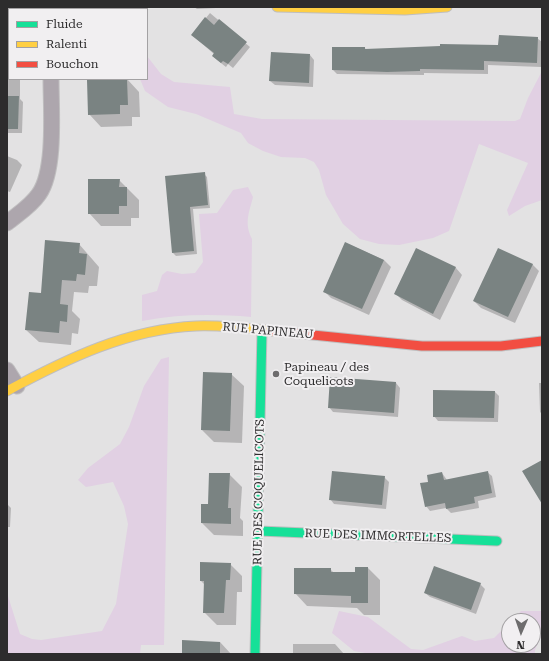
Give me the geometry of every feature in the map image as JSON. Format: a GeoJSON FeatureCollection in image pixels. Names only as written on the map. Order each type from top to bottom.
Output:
{"type":"FeatureCollection","features":[{"type":"Feature","properties":{"kind":"street"},"geometry":{"type":"LineString","coordinates":[[277,7],[405,10],[446,7]]}},
{"type":"Feature","properties":{"kind":"street"},"geometry":{"type":"LineString","coordinates":[[7,223],[33,203],[46,183],[49,170],[51,80]]}},
{"type":"Feature","properties":{"kind":"street","name":"RUE PAPINEAU"},"geometry":{"type":"LineString","coordinates":[[12,388],[85,352],[110,342],[168,328],[195,325],[422,346],[501,346],[542,341]]}},
{"type":"Feature","properties":{"kind":"street","name":"RUE DES COQUELICOTS"},"geometry":{"type":"LineString","coordinates":[[255,654],[262,330]]}},
{"type":"Feature","properties":{"kind":"street"},"geometry":{"type":"LineString","coordinates":[[7,370],[12,388]]}},
{"type":"Feature","properties":{"kind":"street","name":"RUE DES IMMORTELLES"},"geometry":{"type":"LineString","coordinates":[[258,531],[497,541]]}},
{"type":"Feature","properties":{"kind":"shaded area"},"geometry":{"type":"Polygon","coordinates":[[[148,57],[161,74],[174,82],[230,87],[234,114],[262,119],[515,121],[520,119],[528,98],[542,71],[542,200],[525,206],[509,216],[507,210],[528,163],[479,144],[449,231],[433,238],[399,245],[379,244],[360,239],[343,224],[326,195],[319,170],[314,162],[305,158],[281,157],[263,151],[248,143],[241,133],[196,114],[168,107],[145,91],[140,80],[148,80],[148,57]]]}},
{"type":"Feature","properties":{"kind":"shaded area"},"geometry":{"type":"Polygon","coordinates":[[[248,187],[253,197],[248,223],[248,228],[252,239],[251,317],[196,315],[142,321],[142,295],[157,291],[162,275],[167,271],[182,274],[195,273],[203,262],[199,214],[217,213],[233,190],[248,187]]]}},
{"type":"Feature","properties":{"kind":"shaded area"},"geometry":{"type":"Polygon","coordinates":[[[169,357],[164,645],[141,645],[140,654],[7,654],[7,593],[20,634],[32,639],[41,640],[102,631],[116,604],[128,524],[124,506],[113,482],[86,487],[78,480],[88,468],[120,444],[129,427],[144,386],[161,359],[169,357]]]}},
{"type":"Feature","properties":{"kind":"shaded area"},"geometry":{"type":"Polygon","coordinates":[[[339,611],[368,617],[411,649],[423,650],[462,636],[475,641],[494,638],[501,631],[501,653],[535,654],[371,654],[354,651],[332,633],[339,611]]]}},
{"type":"Feature","properties":{"kind":"shaded area"},"geometry":{"type":"Polygon","coordinates":[[[521,611],[542,611],[541,636],[541,613],[519,613],[521,611]]]}},
{"type":"Feature","properties":{"kind":"building"},"geometry":{"type":"Polygon","coordinates":[[[205,17],[214,25],[219,19],[247,42],[228,64],[223,61],[221,63],[212,56],[214,53],[191,35],[205,17]]]}},
{"type":"Feature","properties":{"kind":"building"},"geometry":{"type":"Polygon","coordinates":[[[499,35],[538,37],[537,63],[484,61],[484,70],[420,69],[420,71],[387,72],[332,70],[332,47],[365,47],[365,49],[440,46],[440,44],[498,45],[499,35]]]}},
{"type":"Feature","properties":{"kind":"building"},"geometry":{"type":"Polygon","coordinates":[[[271,52],[310,54],[309,83],[269,81],[271,52]]]}},
{"type":"Feature","properties":{"kind":"building"},"geometry":{"type":"Polygon","coordinates":[[[87,80],[127,80],[128,105],[120,105],[120,114],[88,115],[87,80]]]}},
{"type":"Feature","properties":{"kind":"building"},"geometry":{"type":"Polygon","coordinates":[[[7,96],[19,96],[18,129],[7,129],[7,96]]]}},
{"type":"Feature","properties":{"kind":"building"},"geometry":{"type":"Polygon","coordinates":[[[205,172],[208,205],[190,207],[194,251],[172,253],[165,176],[205,172]]]}},
{"type":"Feature","properties":{"kind":"building"},"geometry":{"type":"Polygon","coordinates":[[[88,179],[120,179],[119,187],[127,187],[127,206],[119,206],[119,214],[88,214],[88,179]]]}},
{"type":"Feature","properties":{"kind":"building"},"geometry":{"type":"Polygon","coordinates":[[[45,240],[80,243],[79,253],[87,254],[85,275],[77,274],[76,281],[62,280],[60,304],[68,305],[67,322],[60,321],[59,333],[25,330],[29,292],[41,293],[45,240]]]}},
{"type":"Feature","properties":{"kind":"building"},"geometry":{"type":"Polygon","coordinates":[[[345,242],[384,260],[362,309],[323,292],[345,242]]]}},
{"type":"Feature","properties":{"kind":"building"},"geometry":{"type":"Polygon","coordinates":[[[416,248],[456,267],[433,314],[394,294],[416,248]]]}},
{"type":"Feature","properties":{"kind":"building"},"geometry":{"type":"Polygon","coordinates":[[[498,248],[533,264],[508,317],[473,301],[498,248]]]}},
{"type":"Feature","properties":{"kind":"building"},"geometry":{"type":"Polygon","coordinates":[[[203,372],[232,373],[230,431],[201,430],[203,372]]]}},
{"type":"Feature","properties":{"kind":"building"},"geometry":{"type":"Polygon","coordinates":[[[330,377],[396,382],[394,413],[328,408],[330,377]]]}},
{"type":"Feature","properties":{"kind":"building"},"geometry":{"type":"Polygon","coordinates":[[[433,390],[495,391],[494,418],[433,417],[433,390]]]}},
{"type":"Feature","properties":{"kind":"building"},"geometry":{"type":"Polygon","coordinates":[[[542,460],[542,504],[522,471],[542,460]]]}},
{"type":"Feature","properties":{"kind":"building"},"geometry":{"type":"Polygon","coordinates":[[[332,471],[385,476],[382,505],[329,500],[332,471]]]}},
{"type":"Feature","properties":{"kind":"building"},"geometry":{"type":"Polygon","coordinates":[[[488,471],[492,493],[474,497],[475,503],[446,509],[445,503],[425,507],[420,483],[428,482],[427,475],[442,472],[444,480],[488,471]]]}},
{"type":"Feature","properties":{"kind":"building"},"geometry":{"type":"Polygon","coordinates":[[[209,473],[230,473],[228,508],[231,508],[231,524],[201,523],[201,504],[208,504],[209,473]]]}},
{"type":"Feature","properties":{"kind":"building"},"geometry":{"type":"Polygon","coordinates":[[[200,562],[231,563],[230,580],[226,580],[224,613],[203,613],[204,581],[200,581],[200,562]]]}},
{"type":"Feature","properties":{"kind":"building"},"geometry":{"type":"Polygon","coordinates":[[[434,566],[481,583],[471,610],[424,593],[434,566]]]}},
{"type":"Feature","properties":{"kind":"building"},"geometry":{"type":"Polygon","coordinates":[[[355,567],[368,567],[368,603],[351,603],[351,596],[294,594],[294,568],[331,568],[331,572],[355,572],[355,567]]]}},
{"type":"Feature","properties":{"kind":"building"},"geometry":{"type":"Polygon","coordinates":[[[182,640],[220,642],[220,654],[182,654],[182,640]]]}},
{"type":"Feature","properties":{"kind":"traffic: fast"},"geometry":{"type":"LineString","coordinates":[[255,654],[262,330]]}},
{"type":"Feature","properties":{"kind":"traffic: fast"},"geometry":{"type":"LineString","coordinates":[[259,531],[497,541]]}},
{"type":"Feature","properties":{"kind":"traffic: slow"},"geometry":{"type":"LineString","coordinates":[[277,7],[405,10],[447,7]]}},
{"type":"Feature","properties":{"kind":"traffic: slow"},"geometry":{"type":"LineString","coordinates":[[7,391],[75,357],[122,339],[146,333],[171,328],[196,326],[234,327],[273,331]]}},
{"type":"Feature","properties":{"kind":"traffic: jam"},"geometry":{"type":"LineString","coordinates":[[273,331],[422,346],[501,346],[542,341]]}},
{"type":"Feature","properties":{"kind":"place","name":"Papineau / des Coquelicots"},"geometry":{"type":"Point","coordinates":[276,374]}}]}
